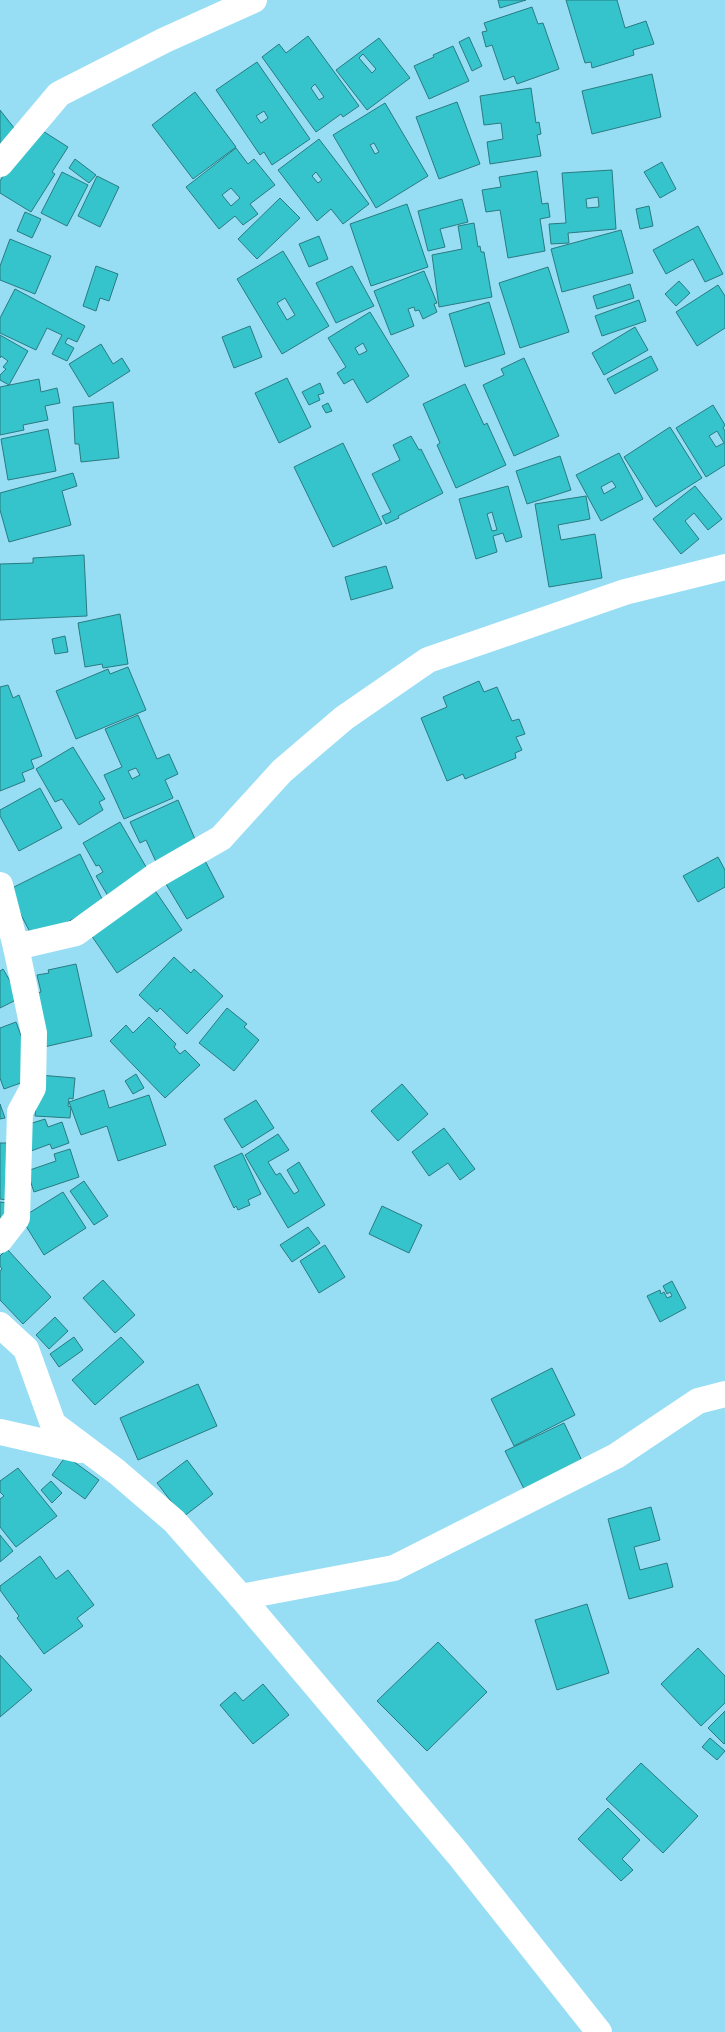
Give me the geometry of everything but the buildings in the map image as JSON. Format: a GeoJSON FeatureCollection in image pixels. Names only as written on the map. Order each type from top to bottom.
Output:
{"type":"FeatureCollection","features":[{"type":"Feature","properties":{"kind":"street"},"geometry":{"type":"LineString","coordinates":[[0,164],[59,94],[247,1]]}},
{"type":"Feature","properties":{"kind":"street"},"geometry":{"type":"LineString","coordinates":[[16,947],[76,933],[155,876],[221,838],[282,771],[344,718],[428,660],[625,592],[725,566]]}},
{"type":"Feature","properties":{"kind":"street"},"geometry":{"type":"LineString","coordinates":[[0,884],[16,947],[34,1033],[33,1088],[20,1112],[17,1218],[0,1240]]}},
{"type":"Feature","properties":{"kind":"street"},"geometry":{"type":"LineString","coordinates":[[0,1325],[26,1349],[52,1424],[117,1472],[174,1521],[241,1597],[458,1854],[599,2032]]}},
{"type":"Feature","properties":{"kind":"street"},"geometry":{"type":"LineString","coordinates":[[241,1597],[394,1568],[616,1456],[698,1401],[725,1394]]}},
{"type":"Feature","properties":{"kind":"street"},"geometry":{"type":"LineString","coordinates":[[0,1432],[86,1452],[117,1472]]}}]}
